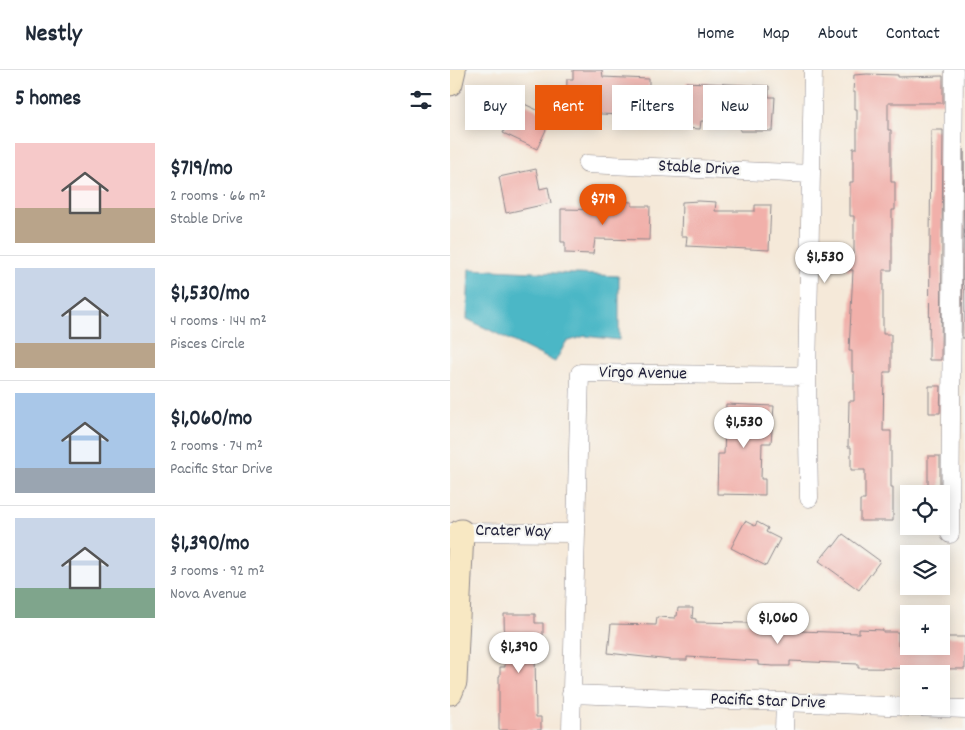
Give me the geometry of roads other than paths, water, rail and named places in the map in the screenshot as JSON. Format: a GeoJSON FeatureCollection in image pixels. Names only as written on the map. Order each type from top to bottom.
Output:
{"type":"FeatureCollection","features":[{"type":"Feature","properties":{"kind":"main road"},"geometry":{"type":"LineString","coordinates":[[450,83],[452,70]]}},
{"type":"Feature","properties":{"kind":"main road"},"geometry":{"type":"LineString","coordinates":[[450,692],[454,682],[455,532]]}},
{"type":"Feature","properties":{"kind":"street"},"geometry":{"type":"LineString","coordinates":[[809,498],[807,376],[813,70]]}},
{"type":"Feature","properties":{"kind":"street"},"geometry":{"type":"LineString","coordinates":[[950,534],[958,439],[954,70]]}},
{"type":"Feature","properties":{"kind":"street","name":"Stable Drive"},"geometry":{"type":"LineString","coordinates":[[586,164],[811,174]]}},
{"type":"Feature","properties":{"kind":"street","name":"Virgo Avenue"},"geometry":{"type":"LineString","coordinates":[[576,533],[580,373],[807,376]]}},
{"type":"Feature","properties":{"kind":"street","name":"Crater Way"},"geometry":{"type":"LineString","coordinates":[[455,532],[576,533]]}},
{"type":"Feature","properties":{"kind":"street"},"geometry":{"type":"LineString","coordinates":[[571,730],[576,533]]}},
{"type":"Feature","properties":{"kind":"street","name":"Pacific Star Drive"},"geometry":{"type":"LineString","coordinates":[[571,694],[965,709]]}},
{"type":"Feature","properties":{"kind":"street"},"geometry":{"type":"LineString","coordinates":[[784,730],[785,702]]}},
{"type":"Feature","properties":{"kind":"water"},"geometry":{"type":"Polygon","coordinates":[[[469,269],[619,276],[619,340],[585,336],[566,342],[555,362],[467,319],[469,269]]]}}]}
